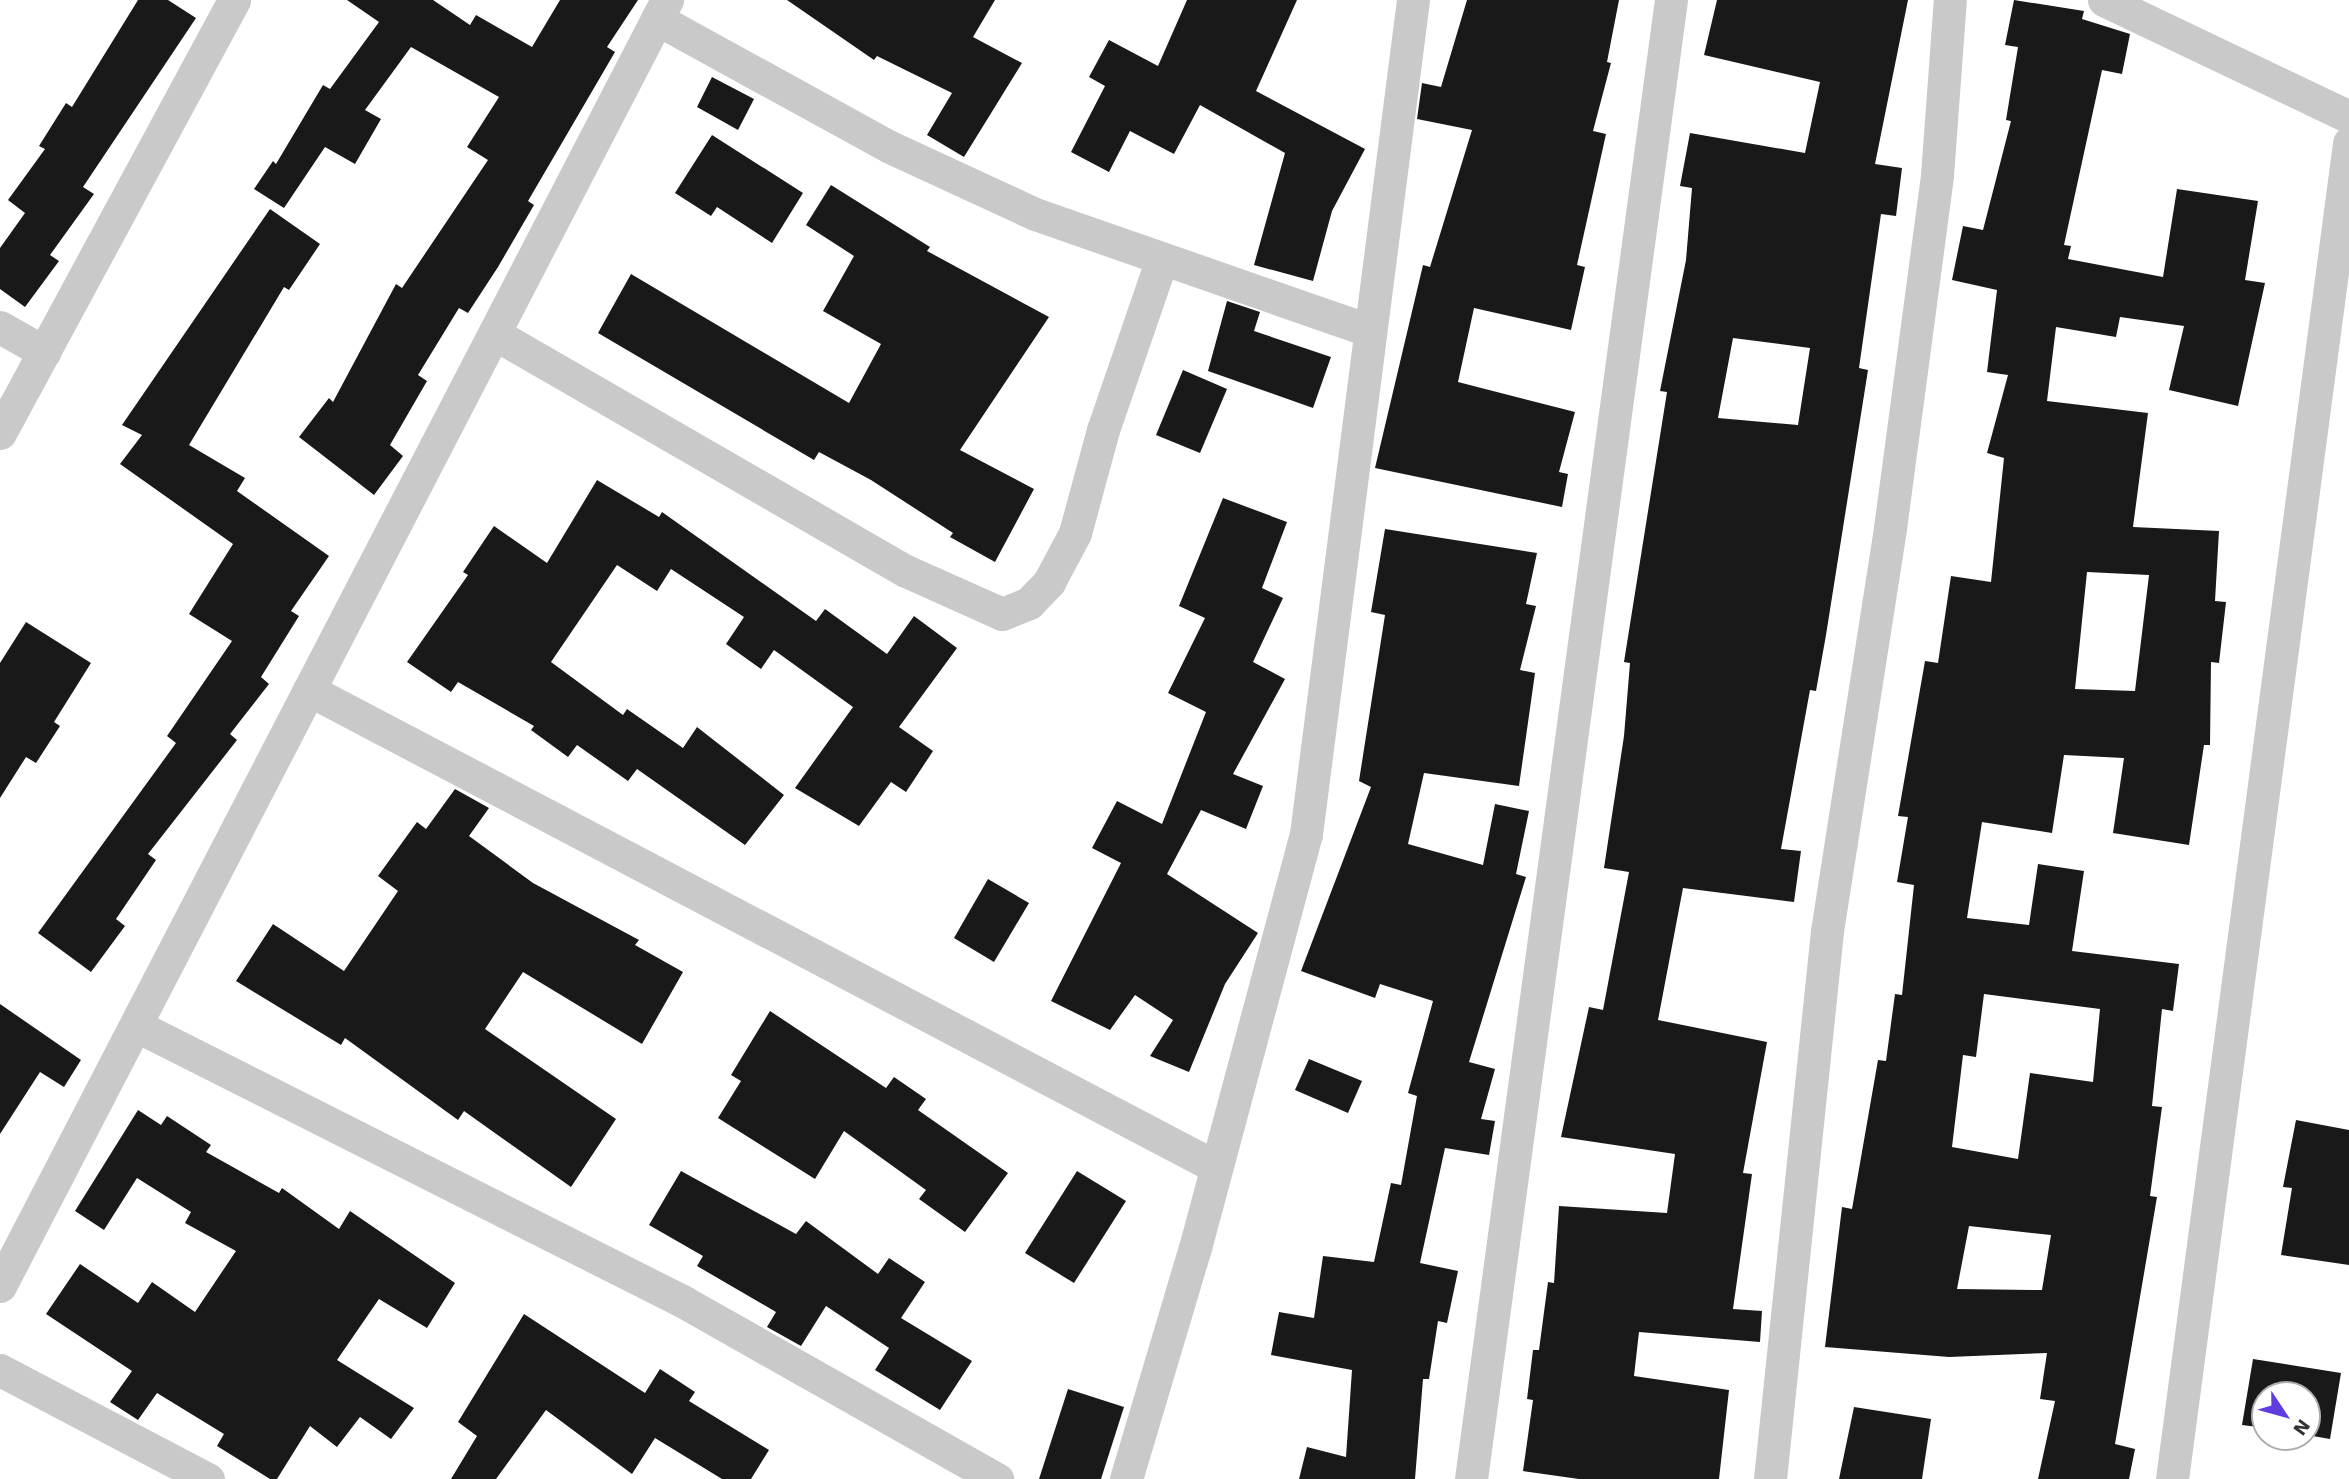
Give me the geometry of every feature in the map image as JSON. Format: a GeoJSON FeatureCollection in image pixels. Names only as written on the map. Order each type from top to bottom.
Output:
{"type":"FeatureCollection","features":[{"type":"Feature","properties":{"kind":"street"},"geometry":{"type":"LineString","coordinates":[[0,433],[234,0]]}},
{"type":"Feature","properties":{"kind":"street"},"geometry":{"type":"LineString","coordinates":[[1126,1479],[1216,1167],[1306,834],[1331,667],[1369,330],[1413,0]]}},
{"type":"Feature","properties":{"kind":"street"},"geometry":{"type":"LineString","coordinates":[[1471,1479],[1671,0]]}},
{"type":"Feature","properties":{"kind":"street"},"geometry":{"type":"LineString","coordinates":[[1770,1479],[1827,931],[1892,514],[1937,175],[1950,0]]}},
{"type":"Feature","properties":{"kind":"street"},"geometry":{"type":"LineString","coordinates":[[2104,0],[2349,117]]}},
{"type":"Feature","properties":{"kind":"street"},"geometry":{"type":"LineString","coordinates":[[0,1286],[662,10],[890,147],[1035,214],[1369,330]]}},
{"type":"Feature","properties":{"kind":"street"},"geometry":{"type":"LineString","coordinates":[[2172,1479],[2349,143]]}},
{"type":"Feature","properties":{"kind":"street"},"geometry":{"type":"LineString","coordinates":[[495,334],[906,570],[1002,614],[1028,603],[1049,582],[1075,533],[1103,430],[1162,259]]}},
{"type":"Feature","properties":{"kind":"street"},"geometry":{"type":"LineString","coordinates":[[0,327],[44,352]]}},
{"type":"Feature","properties":{"kind":"street"},"geometry":{"type":"LineString","coordinates":[[309,690],[1216,1167]]}},
{"type":"Feature","properties":{"kind":"street"},"geometry":{"type":"LineString","coordinates":[[137,1026],[684,1303],[997,1479]]}},
{"type":"Feature","properties":{"kind":"street"},"geometry":{"type":"LineString","coordinates":[[0,1370],[208,1479]]}},
{"type":"Feature","properties":{"kind":"building"},"geometry":{"type":"Polygon","coordinates":[[[138,0],[168,0],[196,18],[83,187],[94,194],[50,255],[59,261],[25,307],[0,289],[0,248],[25,213],[8,200],[45,149],[39,146],[66,103],[72,107],[138,0]]]}},
{"type":"Feature","properties":{"kind":"building"},"geometry":{"type":"Polygon","coordinates":[[[347,0],[433,0],[470,25],[476,15],[532,47],[560,0],[638,0],[607,47],[615,52],[528,201],[534,205],[498,267],[468,313],[459,308],[418,375],[427,381],[390,445],[403,456],[374,495],[299,437],[329,398],[333,402],[396,284],[402,288],[488,160],[467,147],[499,97],[411,47],[365,110],[381,119],[355,164],[325,147],[284,208],[254,189],[273,161],[276,164],[323,85],[330,89],[379,22],[347,0]]]}},
{"type":"Feature","properties":{"kind":"building"},"geometry":{"type":"Polygon","coordinates":[[[787,0],[995,0],[973,37],[1022,63],[964,157],[927,135],[952,93],[877,56],[874,60],[787,0]]]}},
{"type":"Feature","properties":{"kind":"building"},"geometry":{"type":"Polygon","coordinates":[[[1187,0],[1297,0],[1256,91],[1365,149],[1332,211],[1313,281],[1254,265],[1285,153],[1200,105],[1174,154],[1130,131],[1109,172],[1071,152],[1105,86],[1089,77],[1109,40],[1158,66],[1187,0]]]}},
{"type":"Feature","properties":{"kind":"building"},"geometry":{"type":"Polygon","coordinates":[[[1467,0],[1619,0],[1607,62],[1611,63],[1593,131],[1606,134],[1577,265],[1585,267],[1571,330],[1474,308],[1458,382],[1575,412],[1559,472],[1568,474],[1562,507],[1375,468],[1423,265],[1430,267],[1472,130],[1417,119],[1422,83],[1441,87],[1467,0]]]}},
{"type":"Feature","properties":{"kind":"building"},"geometry":{"type":"Polygon","coordinates":[[[1717,0],[1908,0],[1875,164],[1902,168],[1896,216],[1881,214],[1859,368],[1868,370],[1816,691],[1810,690],[1781,849],[1801,851],[1794,902],[1683,888],[1658,1020],[1767,1042],[1743,1173],[1752,1174],[1733,1309],[1762,1311],[1760,1342],[1639,1332],[1634,1376],[1729,1390],[1719,1479],[1579,1479],[1523,1471],[1533,1400],[1527,1399],[1533,1350],[1539,1350],[1548,1282],[1554,1283],[1559,1206],[1667,1213],[1675,1154],[1561,1137],[1589,1007],[1603,1010],[1629,872],[1604,868],[1624,736],[1630,663],[1624,662],[1667,392],[1660,391],[1686,260],[1692,188],[1680,186],[1690,133],[1805,153],[1820,82],[1704,55],[1717,0]],[[1733,338],[1718,418],[1798,425],[1810,348],[1733,338]]]}},
{"type":"Feature","properties":{"kind":"building"},"geometry":{"type":"Polygon","coordinates":[[[2014,0],[2084,11],[2082,19],[2130,34],[2122,74],[2102,70],[2064,245],[2071,246],[2068,259],[2163,277],[2177,189],[2258,201],[2245,280],[2265,283],[2238,406],[2169,390],[2184,326],[2120,317],[2116,337],[2056,327],[2047,401],[2148,413],[2133,527],[2219,531],[2215,601],[2226,602],[2219,663],[2211,662],[2210,745],[2204,745],[2189,845],[2113,833],[2124,758],[2064,755],[2052,833],[1982,822],[1967,918],[2029,925],[2038,864],[2084,871],[2072,951],[2179,964],[2173,1011],[2162,1009],[2152,1106],[2162,1107],[2150,1196],[2157,1197],[2115,1444],[2135,1449],[2129,1479],[2038,1479],[2055,1401],[2040,1399],[2047,1353],[1949,1357],[1825,1347],[1842,1207],[1852,1209],[1878,1060],[1886,1061],[1895,994],[1902,995],[1914,885],[1897,882],[1908,817],[1898,816],[1925,661],[1938,663],[1951,576],[1991,582],[2004,458],[1987,453],[2008,375],[1987,372],[1997,290],[1952,280],[1963,226],[1983,230],[2011,121],[2006,120],[2018,47],[2005,45],[2014,0]],[[2087,572],[2075,689],[2135,691],[2149,575],[2087,572]],[[1984,994],[1976,1057],[1963,1055],[1952,1147],[2018,1159],[2030,1073],[2093,1082],[2100,1009],[1984,994]],[[1969,1226],[1957,1289],[2042,1290],[2051,1235],[1969,1226]]]}},
{"type":"Feature","properties":{"kind":"building"},"geometry":{"type":"Polygon","coordinates":[[[712,77],[754,99],[738,130],[697,107],[712,77]]]}},
{"type":"Feature","properties":{"kind":"building"},"geometry":{"type":"Polygon","coordinates":[[[712,135],[803,193],[772,243],[717,207],[711,216],[675,193],[712,135]]]}},
{"type":"Feature","properties":{"kind":"building"},"geometry":{"type":"Polygon","coordinates":[[[831,185],[930,247],[927,251],[1049,317],[960,450],[1034,489],[995,562],[950,537],[953,533],[871,480],[819,452],[814,460],[598,333],[631,274],[849,403],[881,344],[823,311],[854,256],[806,225],[831,185]]]}},
{"type":"Feature","properties":{"kind":"building"},"geometry":{"type":"Polygon","coordinates":[[[270,209],[320,244],[289,290],[284,287],[189,445],[245,478],[237,491],[329,556],[291,611],[299,616],[261,677],[269,684],[230,734],[237,740],[148,854],[156,860],[116,919],[125,926],[91,972],[38,933],[176,743],[167,736],[232,641],[189,614],[233,544],[120,464],[142,435],[122,425],[270,209]]]}},
{"type":"Feature","properties":{"kind":"building"},"geometry":{"type":"Polygon","coordinates":[[[1227,301],[1260,312],[1254,331],[1331,357],[1313,408],[1208,371],[1227,301]]]}},
{"type":"Feature","properties":{"kind":"building"},"geometry":{"type":"Polygon","coordinates":[[[1183,370],[1227,389],[1200,453],[1156,435],[1183,370]]]}},
{"type":"Feature","properties":{"kind":"building"},"geometry":{"type":"Polygon","coordinates":[[[597,480],[659,517],[662,512],[816,621],[825,609],[887,654],[914,616],[957,648],[899,727],[933,751],[906,792],[891,782],[859,826],[795,788],[853,707],[774,650],[761,669],[726,644],[744,617],[671,569],[657,591],[617,565],[551,662],[623,715],[627,709],[683,748],[697,727],[784,795],[745,845],[637,769],[628,781],[577,745],[568,757],[531,730],[534,726],[458,682],[451,692],[407,662],[468,575],[463,572],[494,526],[547,563],[597,480]]]}},
{"type":"Feature","properties":{"kind":"building"},"geometry":{"type":"Polygon","coordinates":[[[1223,498],[1287,522],[1262,588],[1283,598],[1253,662],[1285,679],[1233,774],[1263,786],[1246,829],[1201,810],[1167,874],[1258,933],[1225,984],[1189,1072],[1150,1056],[1173,1020],[1135,995],[1110,1030],[1051,1001],[1121,863],[1092,848],[1117,801],[1162,824],[1206,712],[1168,693],[1205,618],[1179,606],[1223,498]]]}},
{"type":"Feature","properties":{"kind":"building"},"geometry":{"type":"Polygon","coordinates":[[[1385,529],[1537,553],[1526,604],[1536,606],[1520,670],[1535,673],[1519,786],[1424,773],[1408,844],[1483,865],[1495,804],[1529,811],[1516,874],[1526,877],[1469,1062],[1495,1069],[1481,1119],[1495,1121],[1489,1155],[1445,1148],[1420,1263],[1458,1271],[1447,1323],[1438,1321],[1429,1379],[1423,1379],[1415,1479],[1299,1479],[1307,1447],[1346,1457],[1352,1370],[1271,1355],[1279,1312],[1314,1318],[1323,1256],[1374,1262],[1391,1183],[1401,1185],[1417,1096],[1408,1093],[1433,1001],[1380,984],[1375,998],[1301,971],[1371,787],[1359,781],[1385,615],[1371,612],[1385,529]]]}},
{"type":"Feature","properties":{"kind":"building"},"geometry":{"type":"Polygon","coordinates":[[[26,622],[91,663],[54,722],[60,726],[36,763],[26,757],[0,798],[0,663],[26,622]]]}},
{"type":"Feature","properties":{"kind":"building"},"geometry":{"type":"Polygon","coordinates":[[[455,789],[489,808],[469,836],[533,883],[639,940],[635,945],[683,972],[642,1044],[523,972],[485,1029],[616,1119],[571,1187],[464,1111],[458,1120],[345,1038],[341,1045],[236,981],[273,924],[344,971],[398,891],[378,876],[417,822],[426,829],[455,789]]]}},
{"type":"Feature","properties":{"kind":"building"},"geometry":{"type":"Polygon","coordinates":[[[988,879],[1029,903],[994,962],[954,938],[988,879]]]}},
{"type":"Feature","properties":{"kind":"building"},"geometry":{"type":"Polygon","coordinates":[[[0,1004],[81,1060],[64,1087],[40,1072],[0,1134],[0,1004]]]}},
{"type":"Feature","properties":{"kind":"building"},"geometry":{"type":"Polygon","coordinates":[[[770,1011],[886,1088],[894,1077],[926,1099],[918,1110],[1008,1173],[965,1232],[919,1199],[926,1190],[844,1131],[815,1179],[718,1118],[741,1081],[731,1075],[770,1011]]]}},
{"type":"Feature","properties":{"kind":"building"},"geometry":{"type":"Polygon","coordinates":[[[1309,1059],[1362,1081],[1348,1113],[1295,1090],[1309,1059]]]}},
{"type":"Feature","properties":{"kind":"building"},"geometry":{"type":"Polygon","coordinates":[[[138,1110],[161,1125],[167,1116],[211,1145],[206,1152],[279,1193],[282,1188],[339,1229],[350,1211],[455,1283],[427,1328],[379,1299],[337,1360],[414,1408],[391,1439],[360,1417],[337,1447],[310,1426],[277,1479],[270,1479],[217,1446],[224,1434],[157,1393],[138,1420],[110,1402],[132,1371],[46,1314],[80,1264],[138,1303],[152,1282],[195,1312],[236,1251],[185,1223],[191,1212],[137,1178],[104,1230],[75,1211],[138,1110]]]}},
{"type":"Feature","properties":{"kind":"building"},"geometry":{"type":"Polygon","coordinates":[[[2296,1120],[2349,1130],[2349,1265],[2281,1255],[2292,1188],[2283,1187],[2296,1120]]]}},
{"type":"Feature","properties":{"kind":"building"},"geometry":{"type":"Polygon","coordinates":[[[681,1171],[796,1234],[806,1221],[878,1274],[889,1258],[925,1282],[901,1318],[972,1361],[940,1410],[875,1370],[889,1348],[826,1306],[801,1346],[767,1327],[776,1312],[697,1266],[703,1256],[649,1225],[681,1171]]]}},
{"type":"Feature","properties":{"kind":"building"},"geometry":{"type":"Polygon","coordinates":[[[1077,1171],[1126,1201],[1074,1283],[1025,1253],[1077,1171]]]}},
{"type":"Feature","properties":{"kind":"building"},"geometry":{"type":"Polygon","coordinates":[[[524,1314],[645,1393],[660,1369],[695,1392],[689,1401],[769,1450],[751,1479],[722,1479],[655,1438],[632,1474],[546,1410],[496,1479],[451,1479],[477,1436],[458,1422],[524,1314]]]}},
{"type":"Feature","properties":{"kind":"building"},"geometry":{"type":"Polygon","coordinates":[[[2253,1359],[2341,1373],[2330,1439],[2321,1437],[2321,1381],[2251,1381],[2251,1426],[2242,1425],[2253,1359]]]}},
{"type":"Feature","properties":{"kind":"building"},"geometry":{"type":"Polygon","coordinates":[[[1068,1389],[1124,1407],[1101,1479],[1039,1479],[1068,1389]]]}},
{"type":"Feature","properties":{"kind":"building"},"geometry":{"type":"Polygon","coordinates":[[[1854,1407],[1931,1419],[1922,1479],[1839,1479],[1854,1407]]]}}]}
